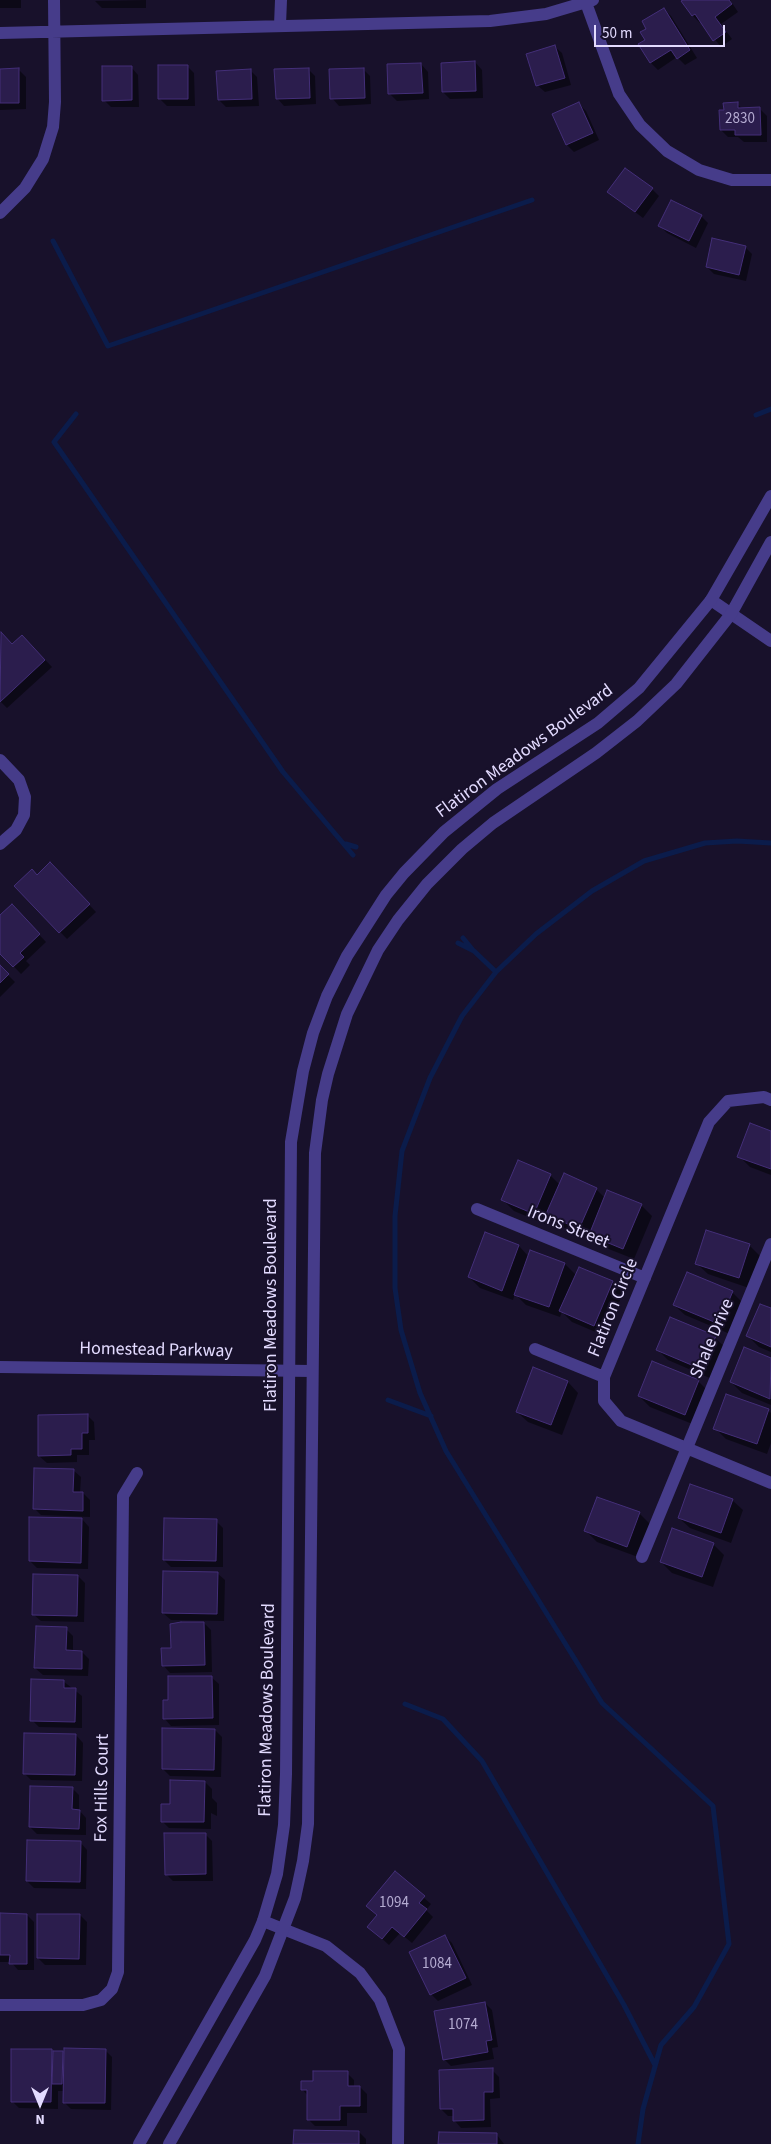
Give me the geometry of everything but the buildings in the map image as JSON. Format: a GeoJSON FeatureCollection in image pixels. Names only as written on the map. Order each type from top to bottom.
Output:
{"type":"FeatureCollection","features":[{"type":"Feature","properties":{"kind":"street"},"geometry":{"type":"LineString","coordinates":[[0,213],[25,188],[43,159],[53,127],[55,88],[54,0]]}},
{"type":"Feature","properties":{"kind":"street"},"geometry":{"type":"LineString","coordinates":[[280,26],[281,0]]}},
{"type":"Feature","properties":{"kind":"street"},"geometry":{"type":"LineString","coordinates":[[0,33],[490,21],[546,14],[588,1],[619,94],[640,125],[667,151],[698,170],[732,180],[771,180]]}},
{"type":"Feature","properties":{"kind":"street","name":"Flatiron Meadows Boulevard"},"geometry":{"type":"LineString","coordinates":[[139,2144],[232,1984],[263,1920],[277,1874],[284,1825],[286,1764],[290,1166],[294,1118],[303,1071],[313,1033],[327,996],[347,956],[386,895],[404,873],[444,832],[497,789],[598,723],[639,688],[711,600],[771,496]]}},
{"type":"Feature","properties":{"kind":"street"},"geometry":{"type":"LineString","coordinates":[[169,2144],[265,1976],[285,1929],[304,1862],[308,1824],[315,1153],[322,1100],[334,1048],[347,1014],[378,950],[426,884],[462,849],[493,824],[596,753],[637,721],[676,684],[731,614],[771,542]]}},
{"type":"Feature","properties":{"kind":"street"},"geometry":{"type":"LineString","coordinates":[[711,600],[771,641]]}},
{"type":"Feature","properties":{"kind":"street"},"geometry":{"type":"LineString","coordinates":[[0,760],[19,780],[24,797],[24,815],[16,830],[0,844]]}},
{"type":"Feature","properties":{"kind":"street","name":"Flatiron Circle"},"geometry":{"type":"LineString","coordinates":[[771,1100],[764,1097],[728,1102],[709,1122],[604,1377],[604,1401],[621,1421],[771,1483]]}},
{"type":"Feature","properties":{"kind":"street","name":"Irons Street"},"geometry":{"type":"LineString","coordinates":[[477,1210],[645,1278]]}},
{"type":"Feature","properties":{"kind":"street","name":"Shale Drive"},"geometry":{"type":"LineString","coordinates":[[642,1556],[771,1244]]}},
{"type":"Feature","properties":{"kind":"street"},"geometry":{"type":"LineString","coordinates":[[535,1349],[604,1377]]}},
{"type":"Feature","properties":{"kind":"street","name":"Homestead Parkway"},"geometry":{"type":"LineString","coordinates":[[0,1367],[312,1371]]}},
{"type":"Feature","properties":{"kind":"street","name":"Fox Hills Court"},"geometry":{"type":"LineString","coordinates":[[0,2005],[83,2005],[100,2000],[112,1989],[118,1972],[124,1496],[137,1473]]}},
{"type":"Feature","properties":{"kind":"street"},"geometry":{"type":"LineString","coordinates":[[263,1920],[326,1946],[360,1973],[380,2000],[399,2049],[398,2144]]}},
{"type":"Feature","properties":{"kind":"waterway"},"geometry":{"type":"LineString","coordinates":[[53,241],[108,346],[532,200]]}},
{"type":"Feature","properties":{"kind":"waterway"},"geometry":{"type":"LineString","coordinates":[[756,415],[771,409]]}},
{"type":"Feature","properties":{"kind":"waterway"},"geometry":{"type":"LineString","coordinates":[[76,414],[54,442],[283,772],[353,855]]}},
{"type":"Feature","properties":{"kind":"waterway"},"geometry":{"type":"LineString","coordinates":[[496,972],[536,934],[592,891],[644,861],[705,843],[737,841],[771,843]]}},
{"type":"Feature","properties":{"kind":"waterway"},"geometry":{"type":"LineString","coordinates":[[346,844],[356,847]]}},
{"type":"Feature","properties":{"kind":"waterway"},"geometry":{"type":"LineString","coordinates":[[463,938],[472,949]]}},
{"type":"Feature","properties":{"kind":"waterway"},"geometry":{"type":"LineString","coordinates":[[458,943],[474,951],[496,972],[462,1016],[430,1078],[402,1151],[395,1216],[395,1288],[401,1330],[420,1393],[446,1451],[602,1703],[713,1806],[729,1944],[694,2007],[661,2045],[643,2109],[638,2144]]}},
{"type":"Feature","properties":{"kind":"waterway"},"geometry":{"type":"LineString","coordinates":[[388,1400],[431,1416]]}},
{"type":"Feature","properties":{"kind":"waterway"},"geometry":{"type":"LineString","coordinates":[[405,1704],[443,1719],[482,1761],[624,2005],[655,2065]]}}]}
